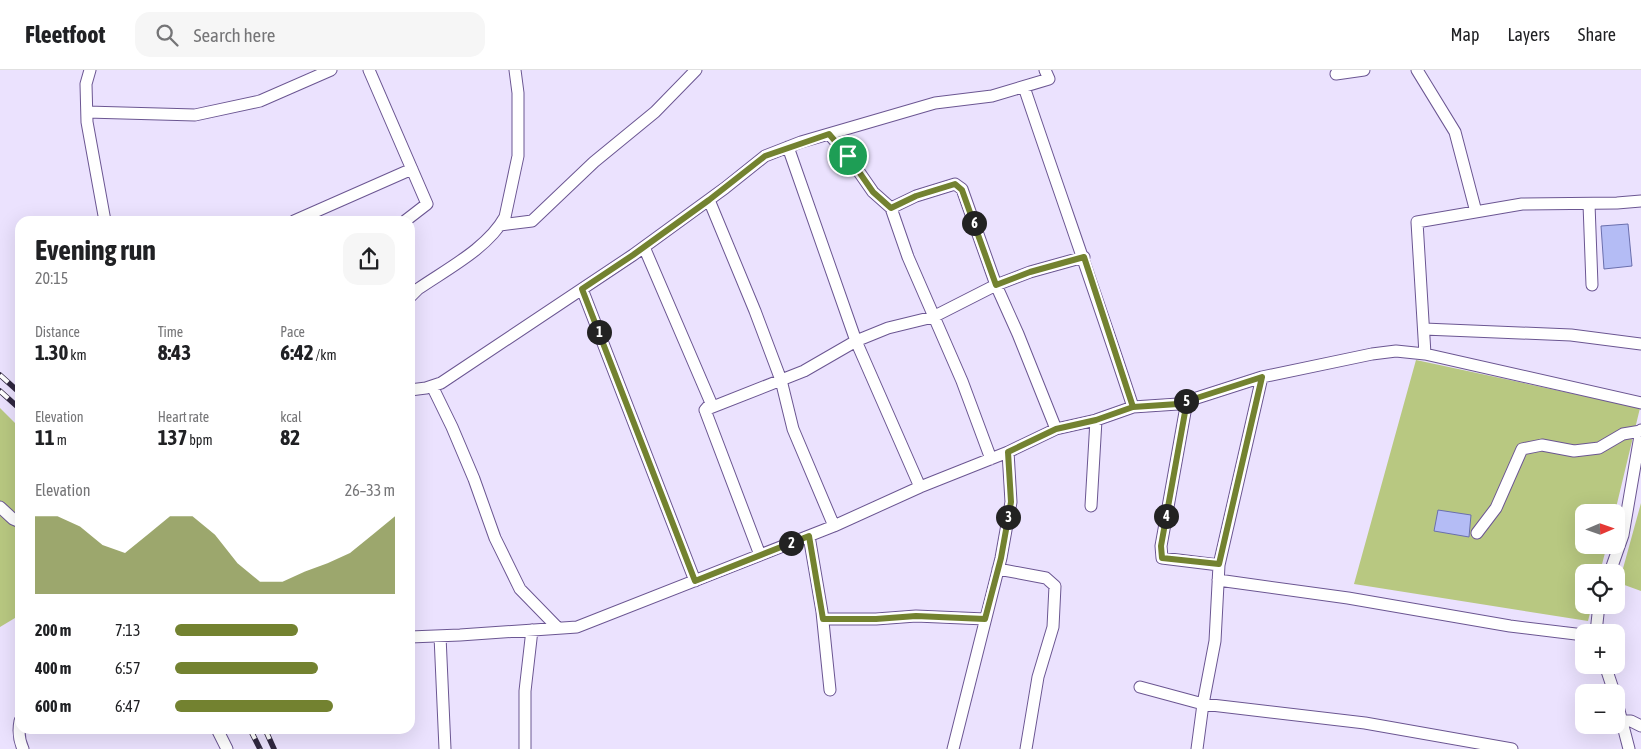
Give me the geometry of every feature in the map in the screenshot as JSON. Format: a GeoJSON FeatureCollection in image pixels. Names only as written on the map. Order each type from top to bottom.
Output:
{"type":"FeatureCollection","features":[{"type":"Feature","properties":{"kind":"street"},"geometry":{"type":"LineString","coordinates":[[90,70],[86,84],[87,122],[104,216]]}},
{"type":"Feature","properties":{"kind":"street"},"geometry":{"type":"LineString","coordinates":[[87,112],[195,115],[260,101],[331,70]]}},
{"type":"Feature","properties":{"kind":"street"},"geometry":{"type":"LineString","coordinates":[[369,70],[427,204],[411,216]]}},
{"type":"Feature","properties":{"kind":"street"},"geometry":{"type":"LineString","coordinates":[[415,292],[482,244],[505,217],[518,156],[518,93],[515,70]]}},
{"type":"Feature","properties":{"kind":"street"},"geometry":{"type":"LineString","coordinates":[[500,225],[532,221],[594,162],[654,112],[696,70]]}},
{"type":"Feature","properties":{"kind":"street"},"geometry":{"type":"LineString","coordinates":[[415,389],[441,382],[582,289],[709,200],[765,156],[829,134],[934,103],[992,96],[1024,87],[1049,79],[1045,70]]}},
{"type":"Feature","properties":{"kind":"street"},"geometry":{"type":"LineString","coordinates":[[1336,74],[1364,70]]}},
{"type":"Feature","properties":{"kind":"street"},"geometry":{"type":"LineString","coordinates":[[1417,70],[1455,132],[1476,212]]}},
{"type":"Feature","properties":{"kind":"street"},"geometry":{"type":"LineString","coordinates":[[1024,87],[1084,257],[1133,407]]}},
{"type":"Feature","properties":{"kind":"street"},"geometry":{"type":"LineString","coordinates":[[829,134],[848,156],[873,192],[891,208],[908,258],[962,382],[991,459]]}},
{"type":"Feature","properties":{"kind":"street"},"geometry":{"type":"LineString","coordinates":[[788,147],[856,341],[920,487]]}},
{"type":"Feature","properties":{"kind":"street"},"geometry":{"type":"LineString","coordinates":[[305,216],[412,169]]}},
{"type":"Feature","properties":{"kind":"street"},"geometry":{"type":"LineString","coordinates":[[891,208],[916,196],[955,184],[962,190],[996,285],[1056,429]]}},
{"type":"Feature","properties":{"kind":"street"},"geometry":{"type":"LineString","coordinates":[[709,200],[782,380],[794,428],[834,526]]}},
{"type":"Feature","properties":{"kind":"street"},"geometry":{"type":"LineString","coordinates":[[1425,354],[1417,222],[1522,204],[1589,204],[1641,201]]}},
{"type":"Feature","properties":{"kind":"street"},"geometry":{"type":"LineString","coordinates":[[1589,204],[1592,285]]}},
{"type":"Feature","properties":{"kind":"street"},"geometry":{"type":"LineString","coordinates":[[644,247],[711,403],[705,410]]}},
{"type":"Feature","properties":{"kind":"street"},"geometry":{"type":"LineString","coordinates":[[705,410],[804,371],[856,341],[888,328],[933,316],[996,285],[1030,272],[1084,257]]}},
{"type":"Feature","properties":{"kind":"street"},"geometry":{"type":"LineString","coordinates":[[582,289],[695,581]]}},
{"type":"Feature","properties":{"kind":"street"},"geometry":{"type":"LineString","coordinates":[[1424,329],[1571,335],[1641,344]]}},
{"type":"Feature","properties":{"kind":"street"},"geometry":{"type":"LineString","coordinates":[[415,637],[577,627],[834,526],[920,487],[1008,452],[1056,429],[1096,420],[1133,407],[1178,404],[1262,377],[1372,354],[1396,351],[1425,354],[1641,403]]}},
{"type":"Feature","properties":{"kind":"street"},"geometry":{"type":"LineString","coordinates":[[1197,749],[1215,641],[1219,564],[1262,377]]}},
{"type":"Feature","properties":{"kind":"street"},"geometry":{"type":"LineString","coordinates":[[432,386],[467,462],[495,538],[520,588],[558,628]]}},
{"type":"Feature","properties":{"kind":"street"},"geometry":{"type":"LineString","coordinates":[[1187,401],[1161,546],[1162,558],[1219,564]]}},
{"type":"Feature","properties":{"kind":"street"},"geometry":{"type":"LineString","coordinates":[[705,410],[760,555]]}},
{"type":"Feature","properties":{"kind":"street"},"geometry":{"type":"LineString","coordinates":[[1091,506],[1096,420]]}},
{"type":"Feature","properties":{"kind":"street"},"geometry":{"type":"LineString","coordinates":[[1477,532],[1496,508],[1522,448],[1542,445],[1574,451],[1599,448],[1623,434],[1641,431],[1623,535],[1613,564]]}},
{"type":"Feature","properties":{"kind":"street"},"geometry":{"type":"LineString","coordinates":[[953,749],[998,569],[1011,502],[1008,452]]}},
{"type":"Feature","properties":{"kind":"street"},"geometry":{"type":"LineString","coordinates":[[0,507],[15,519]]}},
{"type":"Feature","properties":{"kind":"street"},"geometry":{"type":"LineString","coordinates":[[809,536],[823,619],[830,690]]}},
{"type":"Feature","properties":{"kind":"street"},"geometry":{"type":"LineString","coordinates":[[998,569],[1046,578],[1055,586],[1053,627],[1038,677],[1026,749]]}},
{"type":"Feature","properties":{"kind":"street"},"geometry":{"type":"LineString","coordinates":[[1218,580],[1348,598],[1510,626],[1575,634]]}},
{"type":"Feature","properties":{"kind":"street"},"geometry":{"type":"LineString","coordinates":[[823,619],[876,619],[916,616],[985,619]]}},
{"type":"Feature","properties":{"kind":"street"},"geometry":{"type":"LineString","coordinates":[[526,749],[525,692],[532,630]]}},
{"type":"Feature","properties":{"kind":"street"},"geometry":{"type":"LineString","coordinates":[[440,636],[445,749]]}},
{"type":"Feature","properties":{"kind":"street"},"geometry":{"type":"LineString","coordinates":[[1140,687],[1203,704],[1365,724],[1512,749]]}},
{"type":"Feature","properties":{"kind":"street"},"geometry":{"type":"LineString","coordinates":[[1625,721],[1631,721],[1641,726]]}},
{"type":"Feature","properties":{"kind":"street"},"geometry":{"type":"LineString","coordinates":[[1625,733],[1629,749]]}},
{"type":"Feature","properties":{"kind":"street"},"geometry":{"type":"LineString","coordinates":[[19,734],[23,749]]}},
{"type":"Feature","properties":{"kind":"street"},"geometry":{"type":"LineString","coordinates":[[220,734],[227,749]]}},
{"type":"Feature","properties":{"kind":"green space"},"geometry":{"type":"Polygon","coordinates":[[[1416,360],[1640,408],[1617,504],[1575,504],[1575,554],[1605,554],[1602,564],[1575,564],[1575,614],[1590,614],[1588,621],[1354,584],[1416,360]]]}},
{"type":"Feature","properties":{"kind":"green space"},"geometry":{"type":"Polygon","coordinates":[[[0,408],[15,423],[15,618],[0,627],[0,408]]]}},
{"type":"Feature","properties":{"kind":"green space"},"geometry":{"type":"Polygon","coordinates":[[[1641,503],[1641,591],[1625,585],[1624,564],[1641,503]]]}},
{"type":"Feature","properties":{"kind":"building"},"geometry":{"type":"Polygon","coordinates":[[[1628,224],[1632,266],[1604,269],[1601,226],[1628,224]]]}},
{"type":"Feature","properties":{"kind":"building"},"geometry":{"type":"Polygon","coordinates":[[[1438,510],[1471,515],[1469,537],[1434,531],[1438,510]]]}},
{"type":"Feature","properties":{"kind":"railway"},"geometry":{"type":"LineString","coordinates":[[0,375],[15,388]]}},
{"type":"Feature","properties":{"kind":"railway"},"geometry":{"type":"LineString","coordinates":[[0,391],[15,404]]}},
{"type":"Feature","properties":{"kind":"railway"},"geometry":{"type":"LineString","coordinates":[[252,734],[260,749]]}},
{"type":"Feature","properties":{"kind":"railway"},"geometry":{"type":"LineString","coordinates":[[267,734],[274,749]]}},
{"type":"Feature","properties":{"kind":"route"},"geometry":{"type":"LineString","coordinates":[[848,156],[829,134],[765,156],[709,200],[582,289],[695,581],[809,536],[823,619],[876,619],[916,616],[985,619],[1001,558],[1011,502],[1008,452],[1056,429],[1096,420],[1133,407],[1178,404],[1187,401],[1180,434],[1161,546],[1162,558],[1219,564],[1262,377],[1178,404],[1133,407],[1084,257],[1030,272],[996,285],[962,190],[955,184],[942,187],[916,196],[891,208],[873,192],[848,156]]}}]}
